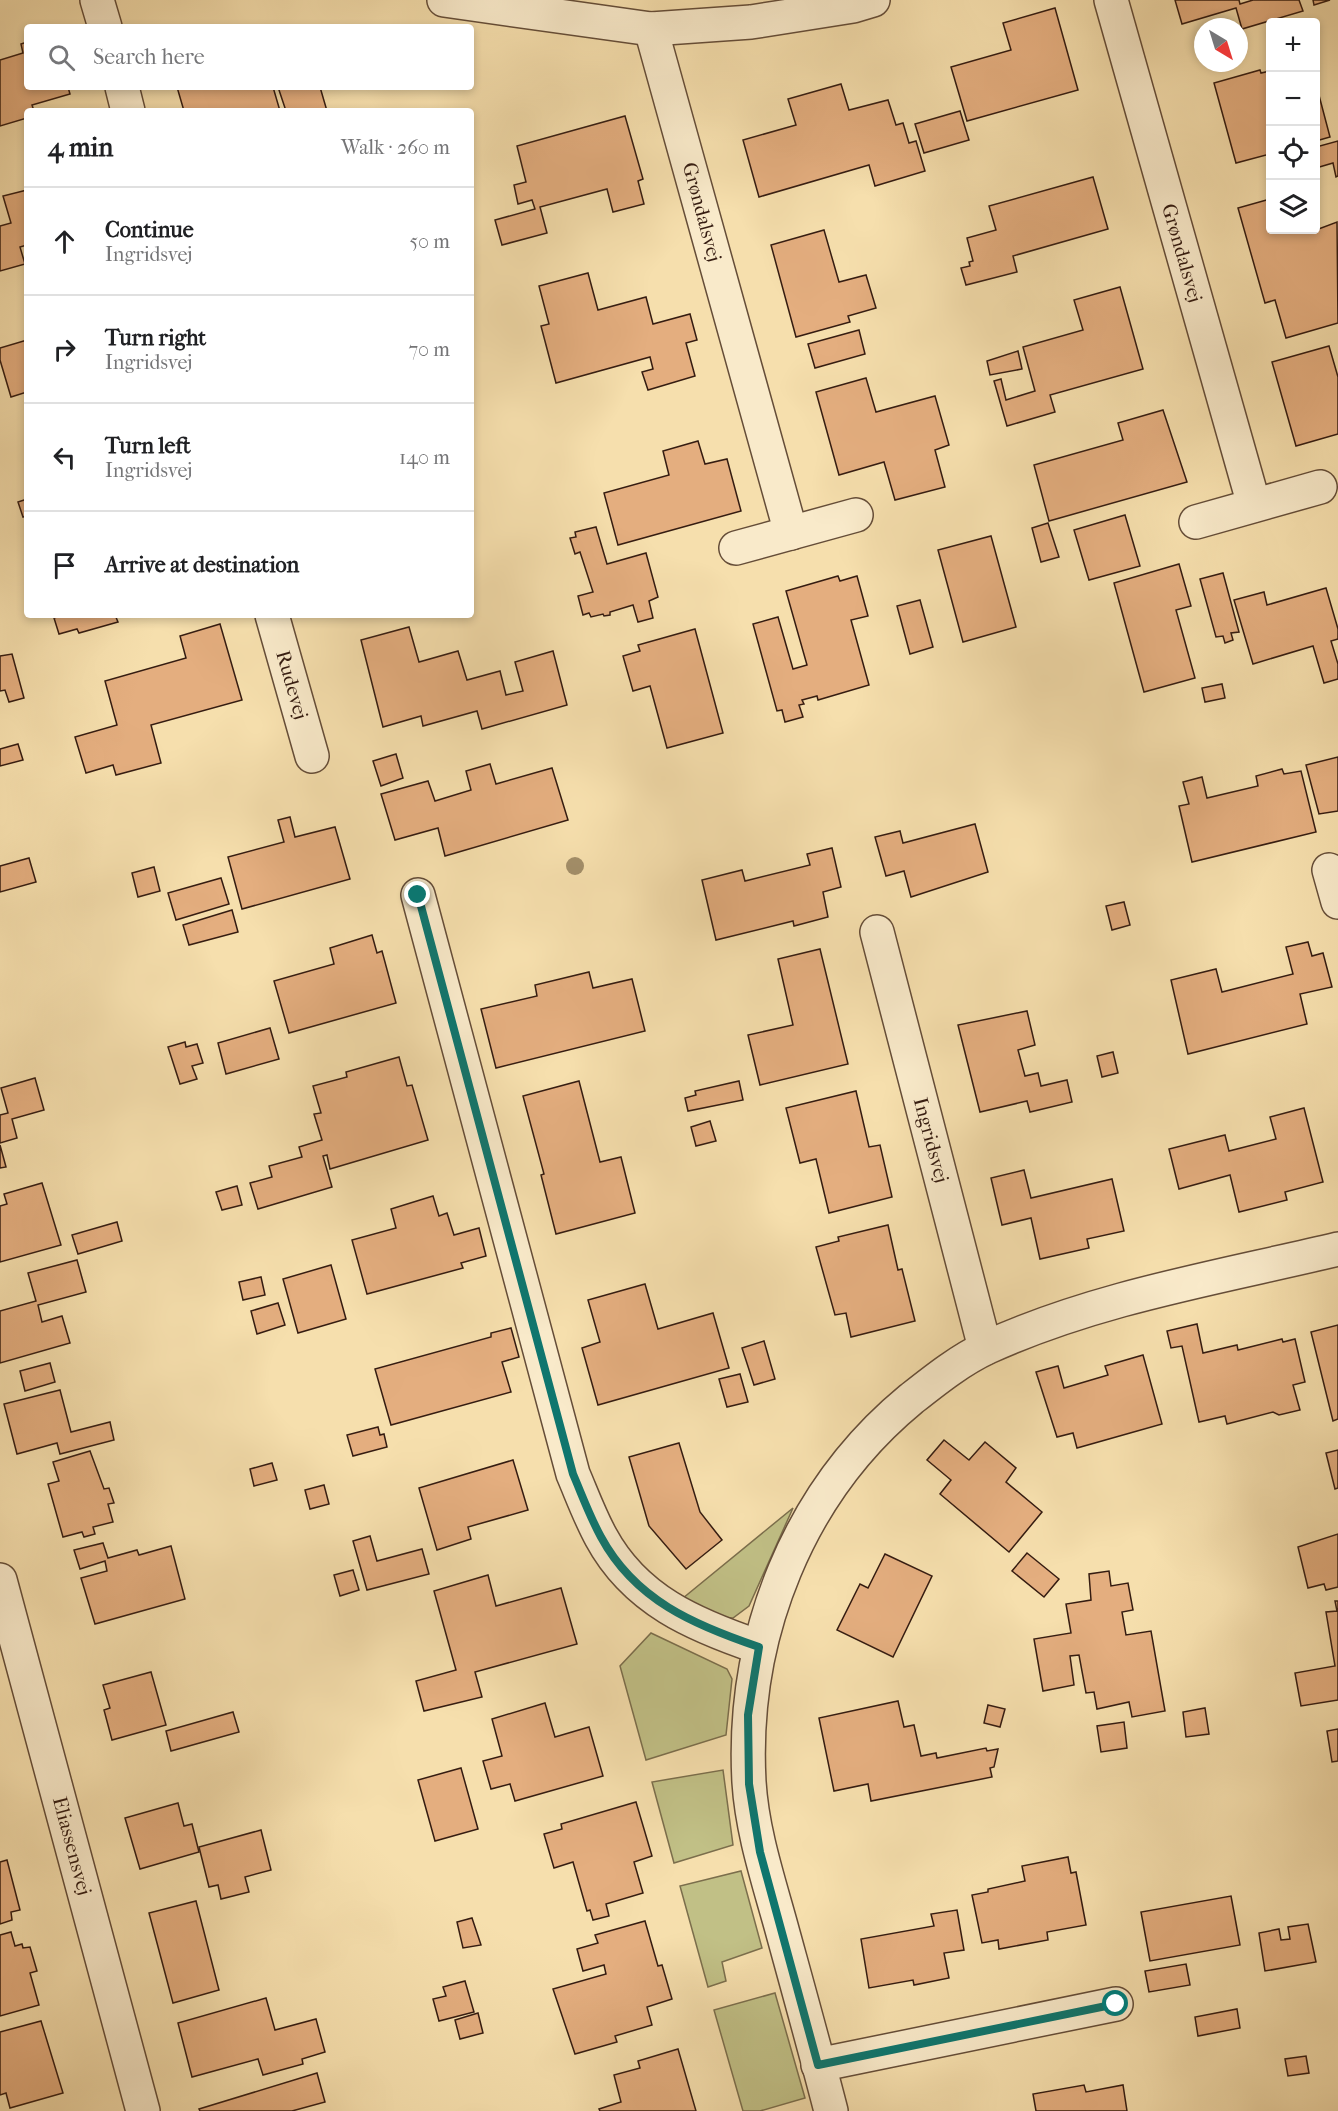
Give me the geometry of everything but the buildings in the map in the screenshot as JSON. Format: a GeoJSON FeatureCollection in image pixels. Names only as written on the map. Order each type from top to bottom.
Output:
{"type":"FeatureCollection","features":[{"type":"Feature","properties":{"kind":"street"},"geometry":{"type":"LineString","coordinates":[[97,0],[104,24]]}},
{"type":"Feature","properties":{"kind":"street"},"geometry":{"type":"LineString","coordinates":[[444,0],[651,29],[751,22],[853,6],[873,0]]}},
{"type":"Feature","properties":{"kind":"street","name":"Grøndalsvej"},"geometry":{"type":"LineString","coordinates":[[1111,0],[1254,506]]}},
{"type":"Feature","properties":{"kind":"street","name":"Grøndalsvej"},"geometry":{"type":"LineString","coordinates":[[651,29],[791,533]]}},
{"type":"Feature","properties":{"kind":"street"},"geometry":{"type":"LineString","coordinates":[[123,90],[128,108]]}},
{"type":"Feature","properties":{"kind":"street"},"geometry":{"type":"LineString","coordinates":[[1196,522],[1320,487]]}},
{"type":"Feature","properties":{"kind":"street"},"geometry":{"type":"LineString","coordinates":[[736,548],[856,515]]}},
{"type":"Feature","properties":{"kind":"street","name":"Rudevej"},"geometry":{"type":"LineString","coordinates":[[273,618],[312,756]]}},
{"type":"Feature","properties":{"kind":"street"},"geometry":{"type":"LineString","coordinates":[[1329,870],[1338,902]]}},
{"type":"Feature","properties":{"kind":"street"},"geometry":{"type":"LineString","coordinates":[[418,895],[573,1474],[602,1538],[629,1576],[668,1610],[705,1629],[759,1647]]}},
{"type":"Feature","properties":{"kind":"street","name":"Ingridsvej"},"geometry":{"type":"LineString","coordinates":[[877,932],[985,1348]]}},
{"type":"Feature","properties":{"kind":"street"},"geometry":{"type":"LineString","coordinates":[[831,2111],[760,1852],[749,1784],[748,1715],[759,1647],[784,1568],[811,1515],[852,1456],[892,1415],[927,1386],[985,1348],[1077,1311],[1338,1249]]}},
{"type":"Feature","properties":{"kind":"street","name":"Eliassensvej"},"geometry":{"type":"LineString","coordinates":[[0,1580],[143,2111]]}},
{"type":"Feature","properties":{"kind":"street"},"geometry":{"type":"LineString","coordinates":[[818,2065],[1116,2004]]}},
{"type":"Feature","properties":{"kind":"shaded area"},"geometry":{"type":"Polygon","coordinates":[[[793,1508],[749,1606],[733,1618],[712,1618],[677,1603],[793,1508]]]}},
{"type":"Feature","properties":{"kind":"shaded area"},"geometry":{"type":"Polygon","coordinates":[[[651,1633],[727,1669],[732,1679],[726,1735],[646,1760],[620,1666],[651,1633]]]}},
{"type":"Feature","properties":{"kind":"shaded area"},"geometry":{"type":"Polygon","coordinates":[[[723,1770],[733,1845],[674,1863],[652,1782],[723,1770]]]}},
{"type":"Feature","properties":{"kind":"shaded area"},"geometry":{"type":"Polygon","coordinates":[[[741,1871],[762,1948],[722,1962],[726,1981],[708,1987],[680,1886],[741,1871]]]}},
{"type":"Feature","properties":{"kind":"shaded area"},"geometry":{"type":"Polygon","coordinates":[[[775,1993],[805,2098],[760,2111],[743,2111],[714,2010],[775,1993]]]}},
{"type":"Feature","properties":{"kind":"route"},"geometry":{"type":"LineString","coordinates":[[418,895],[573,1474],[602,1538],[629,1576],[668,1610],[705,1629],[759,1647],[748,1715],[749,1784],[760,1852],[818,2065],[1116,2004]]}}]}
